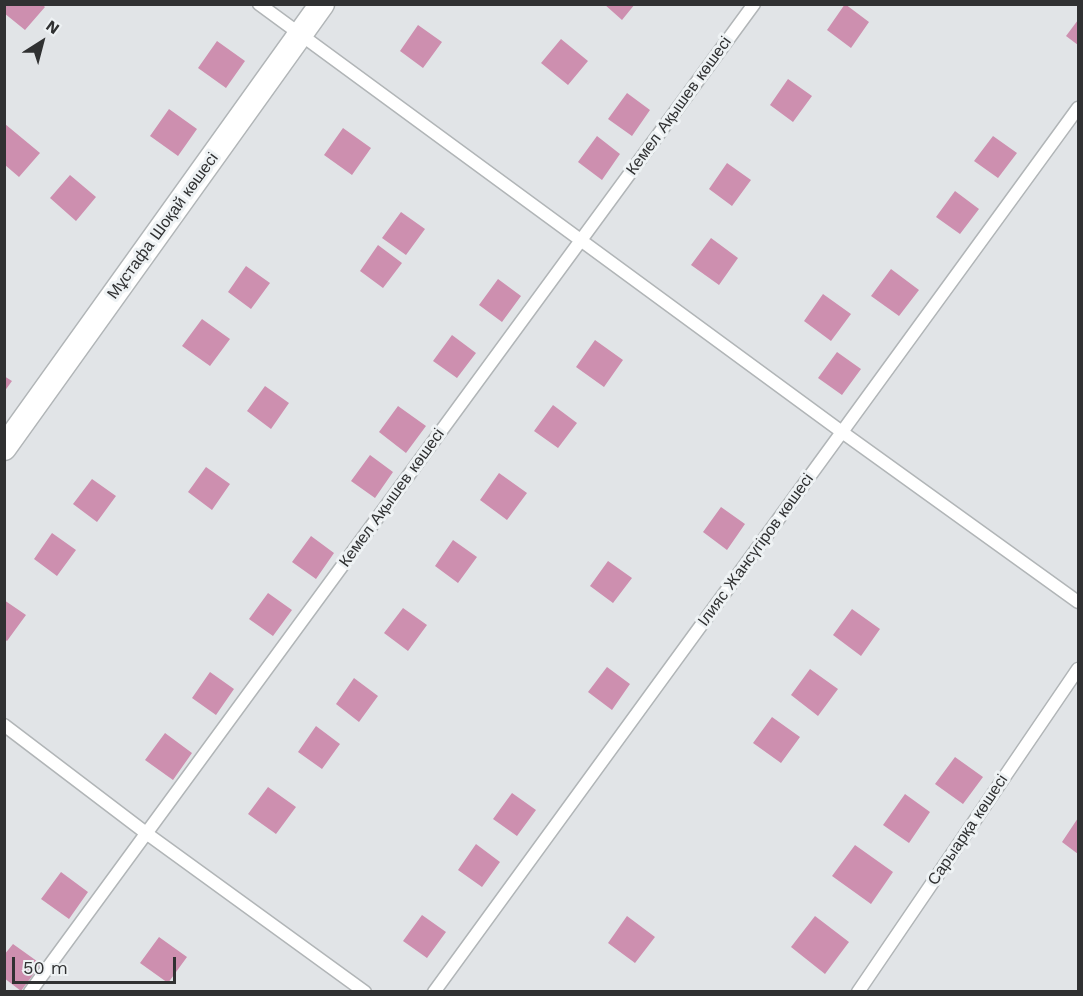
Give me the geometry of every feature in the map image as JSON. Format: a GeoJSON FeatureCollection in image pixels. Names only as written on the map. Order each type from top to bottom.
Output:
{"type":"FeatureCollection","features":[{"type":"Feature","properties":{"kind":"street","name":"Мұстафа Шоқай көшесі"},"geometry":{"type":"LineString","coordinates":[[4,448],[322,4]]}},
{"type":"Feature","properties":{"kind":"lane"},"geometry":{"type":"LineString","coordinates":[[259,4],[842,432],[1078,602]]}},
{"type":"Feature","properties":{"kind":"lane","name":"Кемел Ақышев көшесі"},"geometry":{"type":"LineString","coordinates":[[30,992],[754,4]]}},
{"type":"Feature","properties":{"kind":"lane","name":"Ілияс Жансүгіров көшесі"},"geometry":{"type":"LineString","coordinates":[[434,992],[1078,108]]}},
{"type":"Feature","properties":{"kind":"lane","name":"Сарыарқа көшесі"},"geometry":{"type":"LineString","coordinates":[[858,992],[1078,669]]}},
{"type":"Feature","properties":{"kind":"lane"},"geometry":{"type":"LineString","coordinates":[[4,725],[146,833],[365,992]]}},
{"type":"Feature","properties":{"kind":"building"},"geometry":{"type":"Polygon","coordinates":[[[4,4],[42,4],[45,7],[25,30],[4,13],[4,4]]]}},
{"type":"Feature","properties":{"kind":"building"},"geometry":{"type":"Polygon","coordinates":[[[604,4],[635,4],[622,20],[604,4]]]}},
{"type":"Feature","properties":{"kind":"building"},"geometry":{"type":"Polygon","coordinates":[[[845,4],[869,22],[851,48],[827,30],[845,4]]]}},
{"type":"Feature","properties":{"kind":"building"},"geometry":{"type":"Polygon","coordinates":[[[1078,20],[1078,45],[1066,36],[1078,20]]]}},
{"type":"Feature","properties":{"kind":"building"},"geometry":{"type":"Polygon","coordinates":[[[418,25],[442,42],[423,68],[400,51],[418,25]]]}},
{"type":"Feature","properties":{"kind":"building"},"geometry":{"type":"Polygon","coordinates":[[[561,39],[588,61],[568,85],[541,63],[561,39]]]}},
{"type":"Feature","properties":{"kind":"building"},"geometry":{"type":"Polygon","coordinates":[[[217,41],[245,61],[226,88],[198,68],[217,41]]]}},
{"type":"Feature","properties":{"kind":"building"},"geometry":{"type":"Polygon","coordinates":[[[788,79],[812,96],[793,122],[770,105],[788,79]]]}},
{"type":"Feature","properties":{"kind":"building"},"geometry":{"type":"Polygon","coordinates":[[[627,93],[650,110],[632,136],[608,119],[627,93]]]}},
{"type":"Feature","properties":{"kind":"building"},"geometry":{"type":"Polygon","coordinates":[[[169,109],[197,129],[178,156],[150,136],[169,109]]]}},
{"type":"Feature","properties":{"kind":"building"},"geometry":{"type":"Polygon","coordinates":[[[5,124],[40,153],[19,177],[5,165],[5,124]]]}},
{"type":"Feature","properties":{"kind":"building"},"geometry":{"type":"Polygon","coordinates":[[[343,128],[371,148],[352,175],[324,155],[343,128]]]}},
{"type":"Feature","properties":{"kind":"building"},"geometry":{"type":"Polygon","coordinates":[[[597,136],[620,154],[602,180],[578,162],[597,136]]]}},
{"type":"Feature","properties":{"kind":"building"},"geometry":{"type":"Polygon","coordinates":[[[993,136],[1017,153],[998,178],[974,161],[993,136]]]}},
{"type":"Feature","properties":{"kind":"building"},"geometry":{"type":"Polygon","coordinates":[[[727,163],[751,180],[732,206],[709,189],[727,163]]]}},
{"type":"Feature","properties":{"kind":"building"},"geometry":{"type":"Polygon","coordinates":[[[70,175],[96,197],[76,221],[50,198],[70,175]]]}},
{"type":"Feature","properties":{"kind":"building"},"geometry":{"type":"Polygon","coordinates":[[[955,191],[979,209],[960,234],[936,217],[955,191]]]}},
{"type":"Feature","properties":{"kind":"building"},"geometry":{"type":"Polygon","coordinates":[[[401,212],[425,229],[406,255],[382,238],[401,212]]]}},
{"type":"Feature","properties":{"kind":"building"},"geometry":{"type":"Polygon","coordinates":[[[711,238],[738,258],[719,285],[691,265],[711,238]]]}},
{"type":"Feature","properties":{"kind":"building"},"geometry":{"type":"Polygon","coordinates":[[[378,245],[402,263],[383,288],[360,271],[378,245]]]}},
{"type":"Feature","properties":{"kind":"building"},"geometry":{"type":"Polygon","coordinates":[[[246,266],[270,283],[251,309],[228,292],[246,266]]]}},
{"type":"Feature","properties":{"kind":"building"},"geometry":{"type":"Polygon","coordinates":[[[891,269],[919,290],[899,316],[871,296],[891,269]]]}},
{"type":"Feature","properties":{"kind":"building"},"geometry":{"type":"Polygon","coordinates":[[[498,279],[521,296],[502,322],[479,305],[498,279]]]}},
{"type":"Feature","properties":{"kind":"building"},"geometry":{"type":"Polygon","coordinates":[[[823,294],[851,314],[831,341],[804,321],[823,294]]]}},
{"type":"Feature","properties":{"kind":"building"},"geometry":{"type":"Polygon","coordinates":[[[202,319],[230,339],[210,366],[182,346],[202,319]]]}},
{"type":"Feature","properties":{"kind":"building"},"geometry":{"type":"Polygon","coordinates":[[[452,335],[476,353],[457,378],[433,361],[452,335]]]}},
{"type":"Feature","properties":{"kind":"building"},"geometry":{"type":"Polygon","coordinates":[[[595,340],[623,360],[604,387],[576,367],[595,340]]]}},
{"type":"Feature","properties":{"kind":"building"},"geometry":{"type":"Polygon","coordinates":[[[837,352],[861,369],[842,395],[818,378],[837,352]]]}},
{"type":"Feature","properties":{"kind":"building"},"geometry":{"type":"Polygon","coordinates":[[[4,376],[12,381],[4,392],[4,376]]]}},
{"type":"Feature","properties":{"kind":"building"},"geometry":{"type":"Polygon","coordinates":[[[265,386],[289,403],[271,429],[247,411],[265,386]]]}},
{"type":"Feature","properties":{"kind":"building"},"geometry":{"type":"Polygon","coordinates":[[[553,405],[577,423],[558,448],[534,431],[553,405]]]}},
{"type":"Feature","properties":{"kind":"building"},"geometry":{"type":"Polygon","coordinates":[[[398,406],[426,426],[406,453],[379,432],[398,406]]]}},
{"type":"Feature","properties":{"kind":"building"},"geometry":{"type":"Polygon","coordinates":[[[370,455],[393,472],[375,498],[351,481],[370,455]]]}},
{"type":"Feature","properties":{"kind":"building"},"geometry":{"type":"Polygon","coordinates":[[[206,467],[230,484],[212,510],[188,492],[206,467]]]}},
{"type":"Feature","properties":{"kind":"building"},"geometry":{"type":"Polygon","coordinates":[[[499,473],[527,493],[507,520],[480,500],[499,473]]]}},
{"type":"Feature","properties":{"kind":"building"},"geometry":{"type":"Polygon","coordinates":[[[92,479],[116,496],[97,522],[73,504],[92,479]]]}},
{"type":"Feature","properties":{"kind":"building"},"geometry":{"type":"Polygon","coordinates":[[[721,507],[745,524],[727,550],[703,532],[721,507]]]}},
{"type":"Feature","properties":{"kind":"building"},"geometry":{"type":"Polygon","coordinates":[[[52,533],[76,550],[57,576],[34,559],[52,533]]]}},
{"type":"Feature","properties":{"kind":"building"},"geometry":{"type":"Polygon","coordinates":[[[311,536],[334,553],[316,579],[292,562],[311,536]]]}},
{"type":"Feature","properties":{"kind":"building"},"geometry":{"type":"Polygon","coordinates":[[[453,540],[477,557],[458,583],[435,566],[453,540]]]}},
{"type":"Feature","properties":{"kind":"building"},"geometry":{"type":"Polygon","coordinates":[[[608,561],[632,578],[613,603],[590,586],[608,561]]]}},
{"type":"Feature","properties":{"kind":"building"},"geometry":{"type":"Polygon","coordinates":[[[268,593],[292,610],[273,636],[249,619],[268,593]]]}},
{"type":"Feature","properties":{"kind":"building"},"geometry":{"type":"Polygon","coordinates":[[[4,600],[26,615],[7,641],[4,639],[4,600]]]}},
{"type":"Feature","properties":{"kind":"building"},"geometry":{"type":"Polygon","coordinates":[[[403,608],[427,625],[408,651],[384,633],[403,608]]]}},
{"type":"Feature","properties":{"kind":"building"},"geometry":{"type":"Polygon","coordinates":[[[852,609],[880,629],[861,656],[833,635],[852,609]]]}},
{"type":"Feature","properties":{"kind":"building"},"geometry":{"type":"Polygon","coordinates":[[[607,667],[630,684],[612,710],[588,692],[607,667]]]}},
{"type":"Feature","properties":{"kind":"building"},"geometry":{"type":"Polygon","coordinates":[[[810,669],[838,689],[818,716],[791,695],[810,669]]]}},
{"type":"Feature","properties":{"kind":"building"},"geometry":{"type":"Polygon","coordinates":[[[210,672],[234,689],[216,715],[192,698],[210,672]]]}},
{"type":"Feature","properties":{"kind":"building"},"geometry":{"type":"Polygon","coordinates":[[[354,678],[378,696],[359,722],[336,704],[354,678]]]}},
{"type":"Feature","properties":{"kind":"building"},"geometry":{"type":"Polygon","coordinates":[[[772,717],[800,737],[781,763],[753,743],[772,717]]]}},
{"type":"Feature","properties":{"kind":"building"},"geometry":{"type":"Polygon","coordinates":[[[316,726],[340,744],[322,769],[298,752],[316,726]]]}},
{"type":"Feature","properties":{"kind":"building"},"geometry":{"type":"Polygon","coordinates":[[[165,733],[192,753],[173,780],[145,760],[165,733]]]}},
{"type":"Feature","properties":{"kind":"building"},"geometry":{"type":"Polygon","coordinates":[[[955,757],[983,777],[963,804],[935,784],[955,757]]]}},
{"type":"Feature","properties":{"kind":"building"},"geometry":{"type":"Polygon","coordinates":[[[268,787],[296,807],[276,834],[248,814],[268,787]]]}},
{"type":"Feature","properties":{"kind":"building"},"geometry":{"type":"Polygon","coordinates":[[[512,793],[536,810],[517,836],[493,819],[512,793]]]}},
{"type":"Feature","properties":{"kind":"building"},"geometry":{"type":"Polygon","coordinates":[[[905,794],[930,812],[909,843],[883,825],[905,794]]]}},
{"type":"Feature","properties":{"kind":"building"},"geometry":{"type":"Polygon","coordinates":[[[1078,818],[1078,854],[1062,842],[1078,818]]]}},
{"type":"Feature","properties":{"kind":"building"},"geometry":{"type":"Polygon","coordinates":[[[476,844],[500,862],[482,887],[458,870],[476,844]]]}},
{"type":"Feature","properties":{"kind":"building"},"geometry":{"type":"Polygon","coordinates":[[[855,845],[893,872],[871,904],[832,876],[855,845]]]}},
{"type":"Feature","properties":{"kind":"building"},"geometry":{"type":"Polygon","coordinates":[[[61,872],[88,892],[69,919],[41,899],[61,872]]]}},
{"type":"Feature","properties":{"kind":"building"},"geometry":{"type":"Polygon","coordinates":[[[422,915],[446,932],[427,958],[403,941],[422,915]]]}},
{"type":"Feature","properties":{"kind":"building"},"geometry":{"type":"Polygon","coordinates":[[[627,916],[655,937],[635,963],[608,943],[627,916]]]}},
{"type":"Feature","properties":{"kind":"building"},"geometry":{"type":"Polygon","coordinates":[[[815,916],[849,942],[825,974],[791,947],[815,916]]]}},
{"type":"Feature","properties":{"kind":"building"},"geometry":{"type":"Polygon","coordinates":[[[159,937],[187,957],[168,983],[140,963],[159,937]]]}},
{"type":"Feature","properties":{"kind":"building"},"geometry":{"type":"Polygon","coordinates":[[[13,944],[41,964],[21,991],[4,978],[4,955],[13,944]]]}}]}
